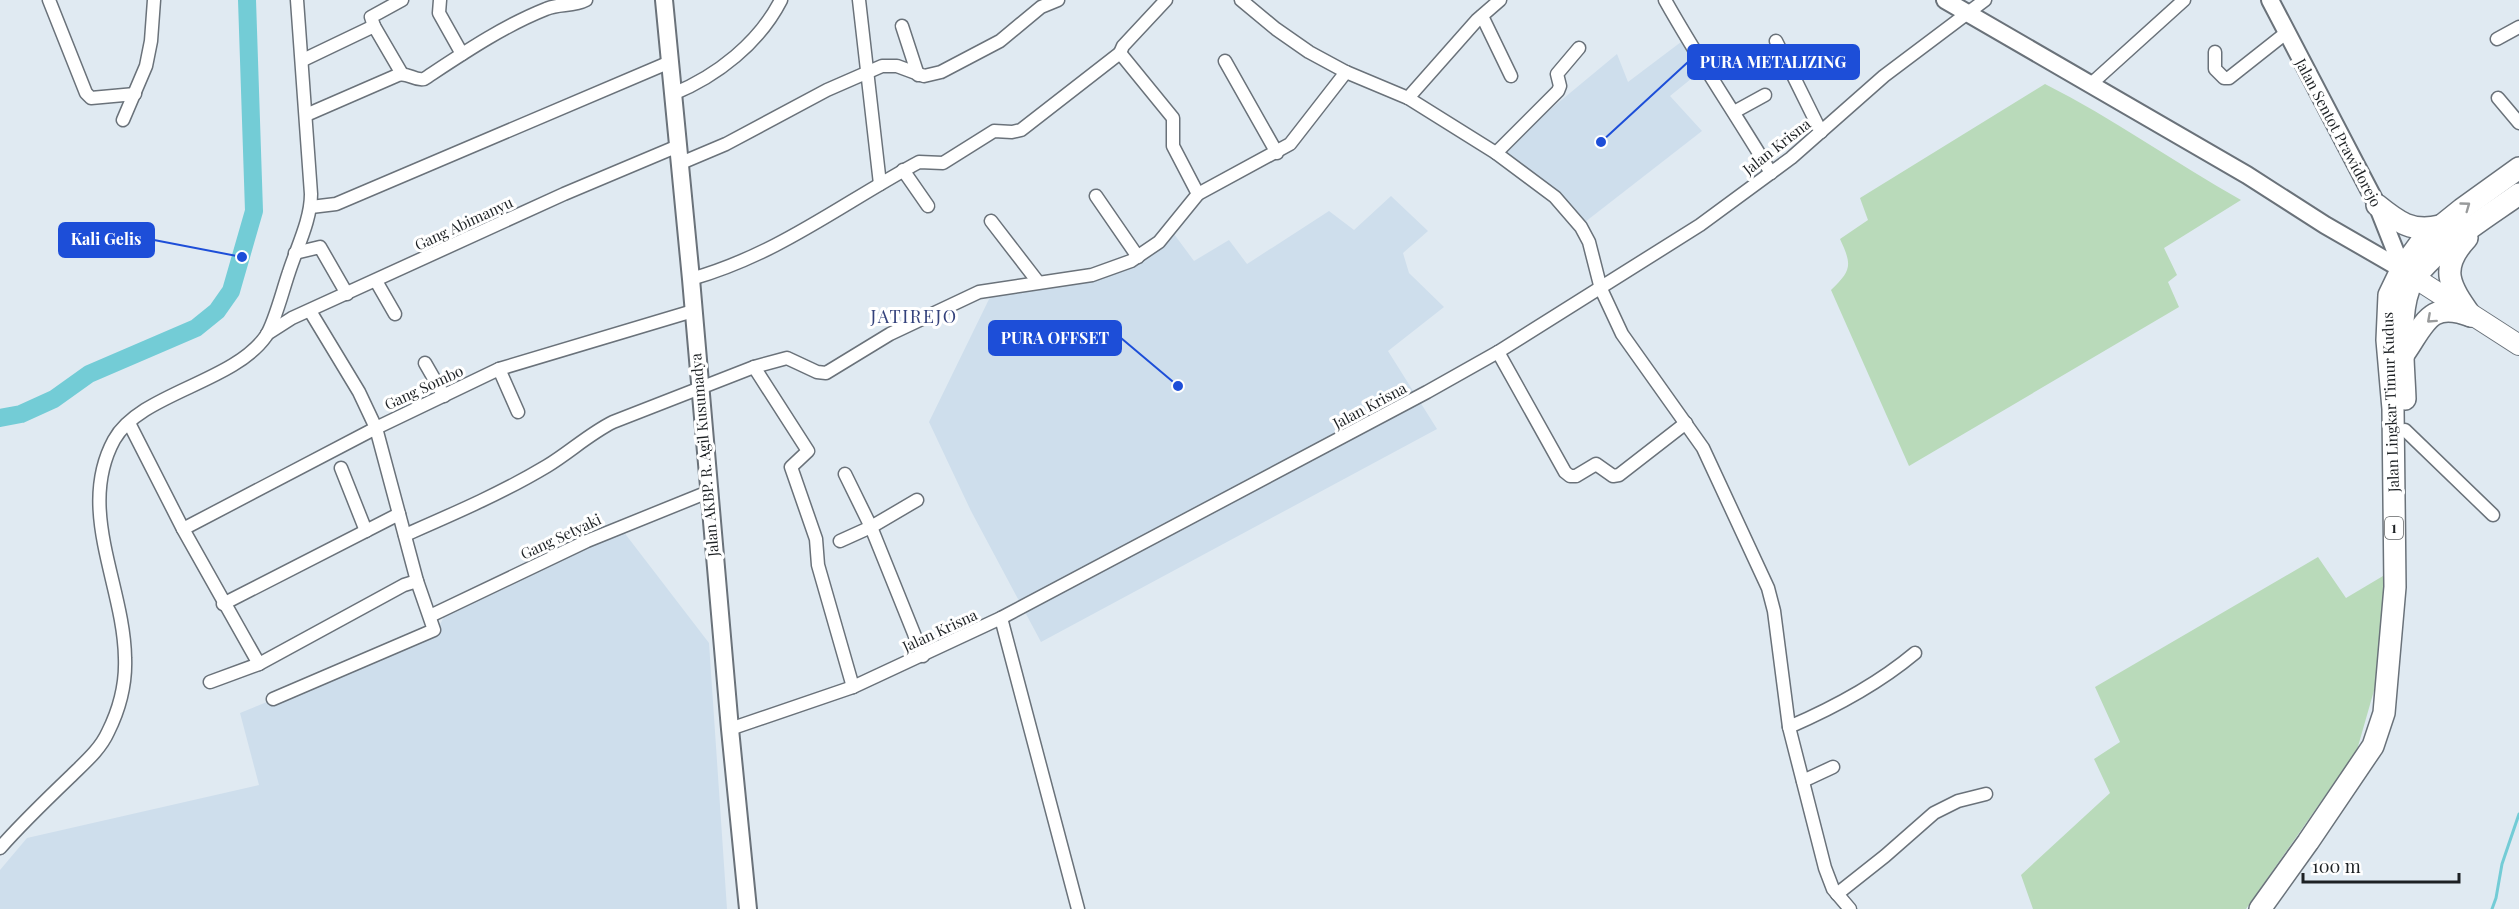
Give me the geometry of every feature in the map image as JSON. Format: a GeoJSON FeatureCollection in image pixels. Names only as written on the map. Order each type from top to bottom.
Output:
{"type":"FeatureCollection","features":[{"type":"Feature","properties":{"kind":"highway","name":"Jalan Lingkar Timur Kudus"},"geometry":{"type":"LineString","coordinates":[[2260,909],[2373,746],[2384,713],[2395,587],[2393,409],[2387,340],[2389,295],[2408,273],[2421,242],[2519,168]]}},
{"type":"Feature","properties":{"kind":"highway","name":"Jalan Lingkar Timur Kudus"},"geometry":{"type":"LineString","coordinates":[[2408,273],[2420,270],[2519,194]]}},
{"type":"Feature","properties":{"kind":"highway"},"geometry":{"type":"LineString","coordinates":[[2377,205],[2412,228],[2423,230],[2440,226]]}},
{"type":"Feature","properties":{"kind":"highway"},"geometry":{"type":"LineString","coordinates":[[2471,316],[2452,290],[2450,274],[2453,258],[2486,218]]}},
{"type":"Feature","properties":{"kind":"highway","name":"Jalan Lingkar Timur Kudus"},"geometry":{"type":"LineString","coordinates":[[2273,909],[2316,850],[2379,754],[2395,713],[2402,677],[2406,585],[2404,318],[2409,290],[2408,273]]}},
{"type":"Feature","properties":{"kind":"highway"},"geometry":{"type":"LineString","coordinates":[[2404,354],[2432,316],[2443,310],[2454,310],[2471,316]]}},
{"type":"Feature","properties":{"kind":"main road","name":"Jalan AKBP. R. Agil Kusumadya"},"geometry":{"type":"LineString","coordinates":[[664,0],[692,279],[729,729],[748,909]]}},
{"type":"Feature","properties":{"kind":"main road"},"geometry":{"type":"LineString","coordinates":[[1945,0],[2247,175],[2325,225],[2408,273],[2471,316],[2516,339]]}},
{"type":"Feature","properties":{"kind":"main road","name":"Jalan Sentot Prawidorejo"},"geometry":{"type":"LineString","coordinates":[[2270,0],[2377,205],[2408,273]]}},
{"type":"Feature","properties":{"kind":"street"},"geometry":{"type":"LineString","coordinates":[[36,0],[42,2],[47,0],[86,93],[91,98],[135,94]]}},
{"type":"Feature","properties":{"kind":"street"},"geometry":{"type":"LineString","coordinates":[[123,120],[146,66],[151,41],[154,0]]}},
{"type":"Feature","properties":{"kind":"street"},"geometry":{"type":"LineString","coordinates":[[0,848],[92,755],[107,735],[117,712],[124,673],[124,650],[120,614],[101,531],[98,499],[101,475],[115,439],[129,423],[147,410],[230,367],[251,351],[266,335],[295,253],[311,207],[303,60],[297,0]]}},
{"type":"Feature","properties":{"kind":"street"},"geometry":{"type":"LineString","coordinates":[[402,0],[371,17],[402,74]]}},
{"type":"Feature","properties":{"kind":"street"},"geometry":{"type":"LineString","coordinates":[[440,0],[439,13],[462,54]]}},
{"type":"Feature","properties":{"kind":"street"},"geometry":{"type":"LineString","coordinates":[[306,115],[402,74],[424,79],[462,54],[549,7],[573,5],[586,0]]}},
{"type":"Feature","properties":{"kind":"street"},"geometry":{"type":"LineString","coordinates":[[673,94],[697,84],[731,60],[760,30],[781,0]]}},
{"type":"Feature","properties":{"kind":"street"},"geometry":{"type":"LineString","coordinates":[[859,0],[880,184]]}},
{"type":"Feature","properties":{"kind":"street"},"geometry":{"type":"LineString","coordinates":[[902,26],[918,75],[924,76],[941,72],[1000,41],[1041,8],[1058,0]]}},
{"type":"Feature","properties":{"kind":"street"},"geometry":{"type":"LineString","coordinates":[[692,279],[728,269],[760,255],[919,162],[936,164],[950,160],[994,131],[1021,130],[1120,53],[1123,46],[1166,0]]}},
{"type":"Feature","properties":{"kind":"street"},"geometry":{"type":"LineString","coordinates":[[1241,0],[1289,39],[1346,72],[1408,98],[1496,153],[1542,187],[1573,216],[1589,243],[1600,289],[1628,344],[1686,423],[1709,460],[1768,588],[1774,610],[1789,727],[1825,868],[1836,894],[1850,909]]}},
{"type":"Feature","properties":{"kind":"street"},"geometry":{"type":"LineString","coordinates":[[1408,98],[1482,16],[1500,0]]}},
{"type":"Feature","properties":{"kind":"street"},"geometry":{"type":"LineString","coordinates":[[1665,0],[1682,33],[1771,173]]}},
{"type":"Feature","properties":{"kind":"street","name":"Jalan Krisna"},"geometry":{"type":"LineString","coordinates":[[729,729],[853,687],[1001,618],[1427,392],[1498,351],[1700,225],[1771,173],[1884,76],[1941,31],[1986,0]]}},
{"type":"Feature","properties":{"kind":"street"},"geometry":{"type":"LineString","coordinates":[[2091,84],[2184,0]]}},
{"type":"Feature","properties":{"kind":"street"},"geometry":{"type":"LineString","coordinates":[[1482,16],[1512,76]]}},
{"type":"Feature","properties":{"kind":"street"},"geometry":{"type":"LineString","coordinates":[[303,60],[374,26]]}},
{"type":"Feature","properties":{"kind":"street"},"geometry":{"type":"LineString","coordinates":[[2497,39],[2519,27]]}},
{"type":"Feature","properties":{"kind":"street"},"geometry":{"type":"LineString","coordinates":[[2215,52],[2215,69],[2224,78],[2229,78],[2286,33]]}},
{"type":"Feature","properties":{"kind":"street"},"geometry":{"type":"LineString","coordinates":[[1776,41],[1821,132]]}},
{"type":"Feature","properties":{"kind":"street"},"geometry":{"type":"LineString","coordinates":[[1496,153],[1522,124],[1558,91],[1560,86],[1557,74],[1579,48]]}},
{"type":"Feature","properties":{"kind":"street"},"geometry":{"type":"LineString","coordinates":[[1120,53],[1173,118],[1173,146],[1198,194]]}},
{"type":"Feature","properties":{"kind":"street"},"geometry":{"type":"LineString","coordinates":[[1225,61],[1277,153]]}},
{"type":"Feature","properties":{"kind":"street"},"geometry":{"type":"LineString","coordinates":[[311,207],[336,204],[670,62]]}},
{"type":"Feature","properties":{"kind":"street","name":"Gang Abimanyu"},"geometry":{"type":"LineString","coordinates":[[266,335],[283,323],[310,310],[564,194],[679,154],[726,144],[807,100],[868,72],[890,65],[918,75]]}},
{"type":"Feature","properties":{"kind":"street"},"geometry":{"type":"LineString","coordinates":[[405,535],[545,467],[604,426],[754,367],[787,358],[817,372],[826,373],[890,334],[965,297],[993,288],[1105,272],[1138,257],[1159,242],[1198,194],[1277,153],[1298,136],[1346,72]]}},
{"type":"Feature","properties":{"kind":"street"},"geometry":{"type":"LineString","coordinates":[[1734,112],[1766,95]]}},
{"type":"Feature","properties":{"kind":"street"},"geometry":{"type":"LineString","coordinates":[[2499,98],[2519,123]]}},
{"type":"Feature","properties":{"kind":"street"},"geometry":{"type":"LineString","coordinates":[[903,170],[928,206]]}},
{"type":"Feature","properties":{"kind":"street"},"geometry":{"type":"LineString","coordinates":[[1096,196],[1138,257]]}},
{"type":"Feature","properties":{"kind":"street"},"geometry":{"type":"LineString","coordinates":[[991,221],[1038,282]]}},
{"type":"Feature","properties":{"kind":"street"},"geometry":{"type":"LineString","coordinates":[[295,253],[320,247],[347,294]]}},
{"type":"Feature","properties":{"kind":"street"},"geometry":{"type":"LineString","coordinates":[[376,281],[395,314]]}},
{"type":"Feature","properties":{"kind":"street"},"geometry":{"type":"LineString","coordinates":[[273,699],[434,630],[417,580],[376,428],[359,392],[310,310]]}},
{"type":"Feature","properties":{"kind":"street","name":"Gang Sombo"},"geometry":{"type":"LineString","coordinates":[[183,529],[376,428],[499,369],[693,311]]}},
{"type":"Feature","properties":{"kind":"street"},"geometry":{"type":"LineString","coordinates":[[1498,351],[1565,472],[1570,476],[1576,476],[1596,464],[1612,476],[1619,475],[1686,423]]}},
{"type":"Feature","properties":{"kind":"street"},"geometry":{"type":"LineString","coordinates":[[425,363],[444,396]]}},
{"type":"Feature","properties":{"kind":"street"},"geometry":{"type":"LineString","coordinates":[[754,367],[808,452],[791,466],[816,539],[818,565],[853,687]]}},
{"type":"Feature","properties":{"kind":"street"},"geometry":{"type":"LineString","coordinates":[[499,369],[518,412]]}},
{"type":"Feature","properties":{"kind":"street"},"geometry":{"type":"LineString","coordinates":[[129,423],[223,604],[259,664]]}},
{"type":"Feature","properties":{"kind":"street"},"geometry":{"type":"LineString","coordinates":[[2405,430],[2493,515]]}},
{"type":"Feature","properties":{"kind":"street"},"geometry":{"type":"LineString","coordinates":[[341,468],[366,531]]}},
{"type":"Feature","properties":{"kind":"street"},"geometry":{"type":"LineString","coordinates":[[845,474],[871,527],[923,656]]}},
{"type":"Feature","properties":{"kind":"street","name":"Gang Setyaki"},"geometry":{"type":"LineString","coordinates":[[430,616],[587,541],[708,492]]}},
{"type":"Feature","properties":{"kind":"street"},"geometry":{"type":"LineString","coordinates":[[840,541],[871,527],[917,500]]}},
{"type":"Feature","properties":{"kind":"street"},"geometry":{"type":"LineString","coordinates":[[223,604],[399,514]]}},
{"type":"Feature","properties":{"kind":"street"},"geometry":{"type":"LineString","coordinates":[[210,682],[259,664],[417,580]]}},
{"type":"Feature","properties":{"kind":"street"},"geometry":{"type":"LineString","coordinates":[[1001,618],[1078,909]]}},
{"type":"Feature","properties":{"kind":"street"},"geometry":{"type":"LineString","coordinates":[[1789,727],[1819,714],[1880,679],[1915,653]]}},
{"type":"Feature","properties":{"kind":"street"},"geometry":{"type":"LineString","coordinates":[[1803,781],[1833,767]]}},
{"type":"Feature","properties":{"kind":"street"},"geometry":{"type":"LineString","coordinates":[[1836,894],[1886,856],[1934,813],[1958,801],[1986,794]]}},
{"type":"Feature","properties":{"kind":"shaded area"},"geometry":{"type":"Polygon","coordinates":[[[1681,42],[1702,70],[1670,96],[1702,131],[1585,222],[1570,204],[1503,153],[1535,122],[1617,54],[1628,82],[1681,42]]]}},
{"type":"Feature","properties":{"kind":"shaded area"},"geometry":{"type":"Polygon","coordinates":[[[1391,196],[1428,231],[1403,253],[1409,273],[1444,307],[1388,351],[1437,429],[1041,642],[971,511],[929,422],[993,291],[1105,274],[1171,230],[1194,261],[1229,240],[1247,264],[1329,211],[1354,230],[1391,196]]]}},
{"type":"Feature","properties":{"kind":"shaded area"},"geometry":{"type":"Polygon","coordinates":[[[623,531],[709,643],[727,909],[0,909],[0,870],[27,838],[259,785],[240,713],[436,633],[453,598],[623,531]]]}},
{"type":"Feature","properties":{"kind":"green space"},"geometry":{"type":"Polygon","coordinates":[[[2045,84],[2095,111],[2241,200],[2164,248],[2177,275],[2168,282],[2179,307],[1909,466],[1831,290],[1843,277],[1848,267],[1847,255],[1840,239],[1868,220],[1860,198],[2045,84]]]}},
{"type":"Feature","properties":{"kind":"green space"},"geometry":{"type":"Polygon","coordinates":[[[2318,557],[2346,598],[2383,576],[2385,631],[2381,666],[2357,750],[2246,909],[2033,909],[2021,875],[2110,793],[2094,759],[2120,742],[2095,687],[2318,557]]]}},
{"type":"Feature","properties":{"kind":"waterway"},"geometry":{"type":"LineString","coordinates":[[0,418],[21,414],[54,399],[89,374],[196,328],[217,311],[231,291],[254,211],[247,0]]}},
{"type":"Feature","properties":{"kind":"waterway"},"geometry":{"type":"LineString","coordinates":[[2492,909],[2502,864],[2519,814]]}},
{"type":"Feature","properties":{"kind":"place","name":"PURA METALIZING"},"geometry":{"type":"Point","coordinates":[1601,142]}},
{"type":"Feature","properties":{"kind":"place","name":"Kali Gelis"},"geometry":{"type":"Point","coordinates":[242,257]}},
{"type":"Feature","properties":{"kind":"place","name":"PURA OFFSET"},"geometry":{"type":"Point","coordinates":[1178,386]}},
{"type":"Feature","properties":{"kind":"district","name":"JATIREJO"},"geometry":{"type":"Point","coordinates":[914,317]}}]}
